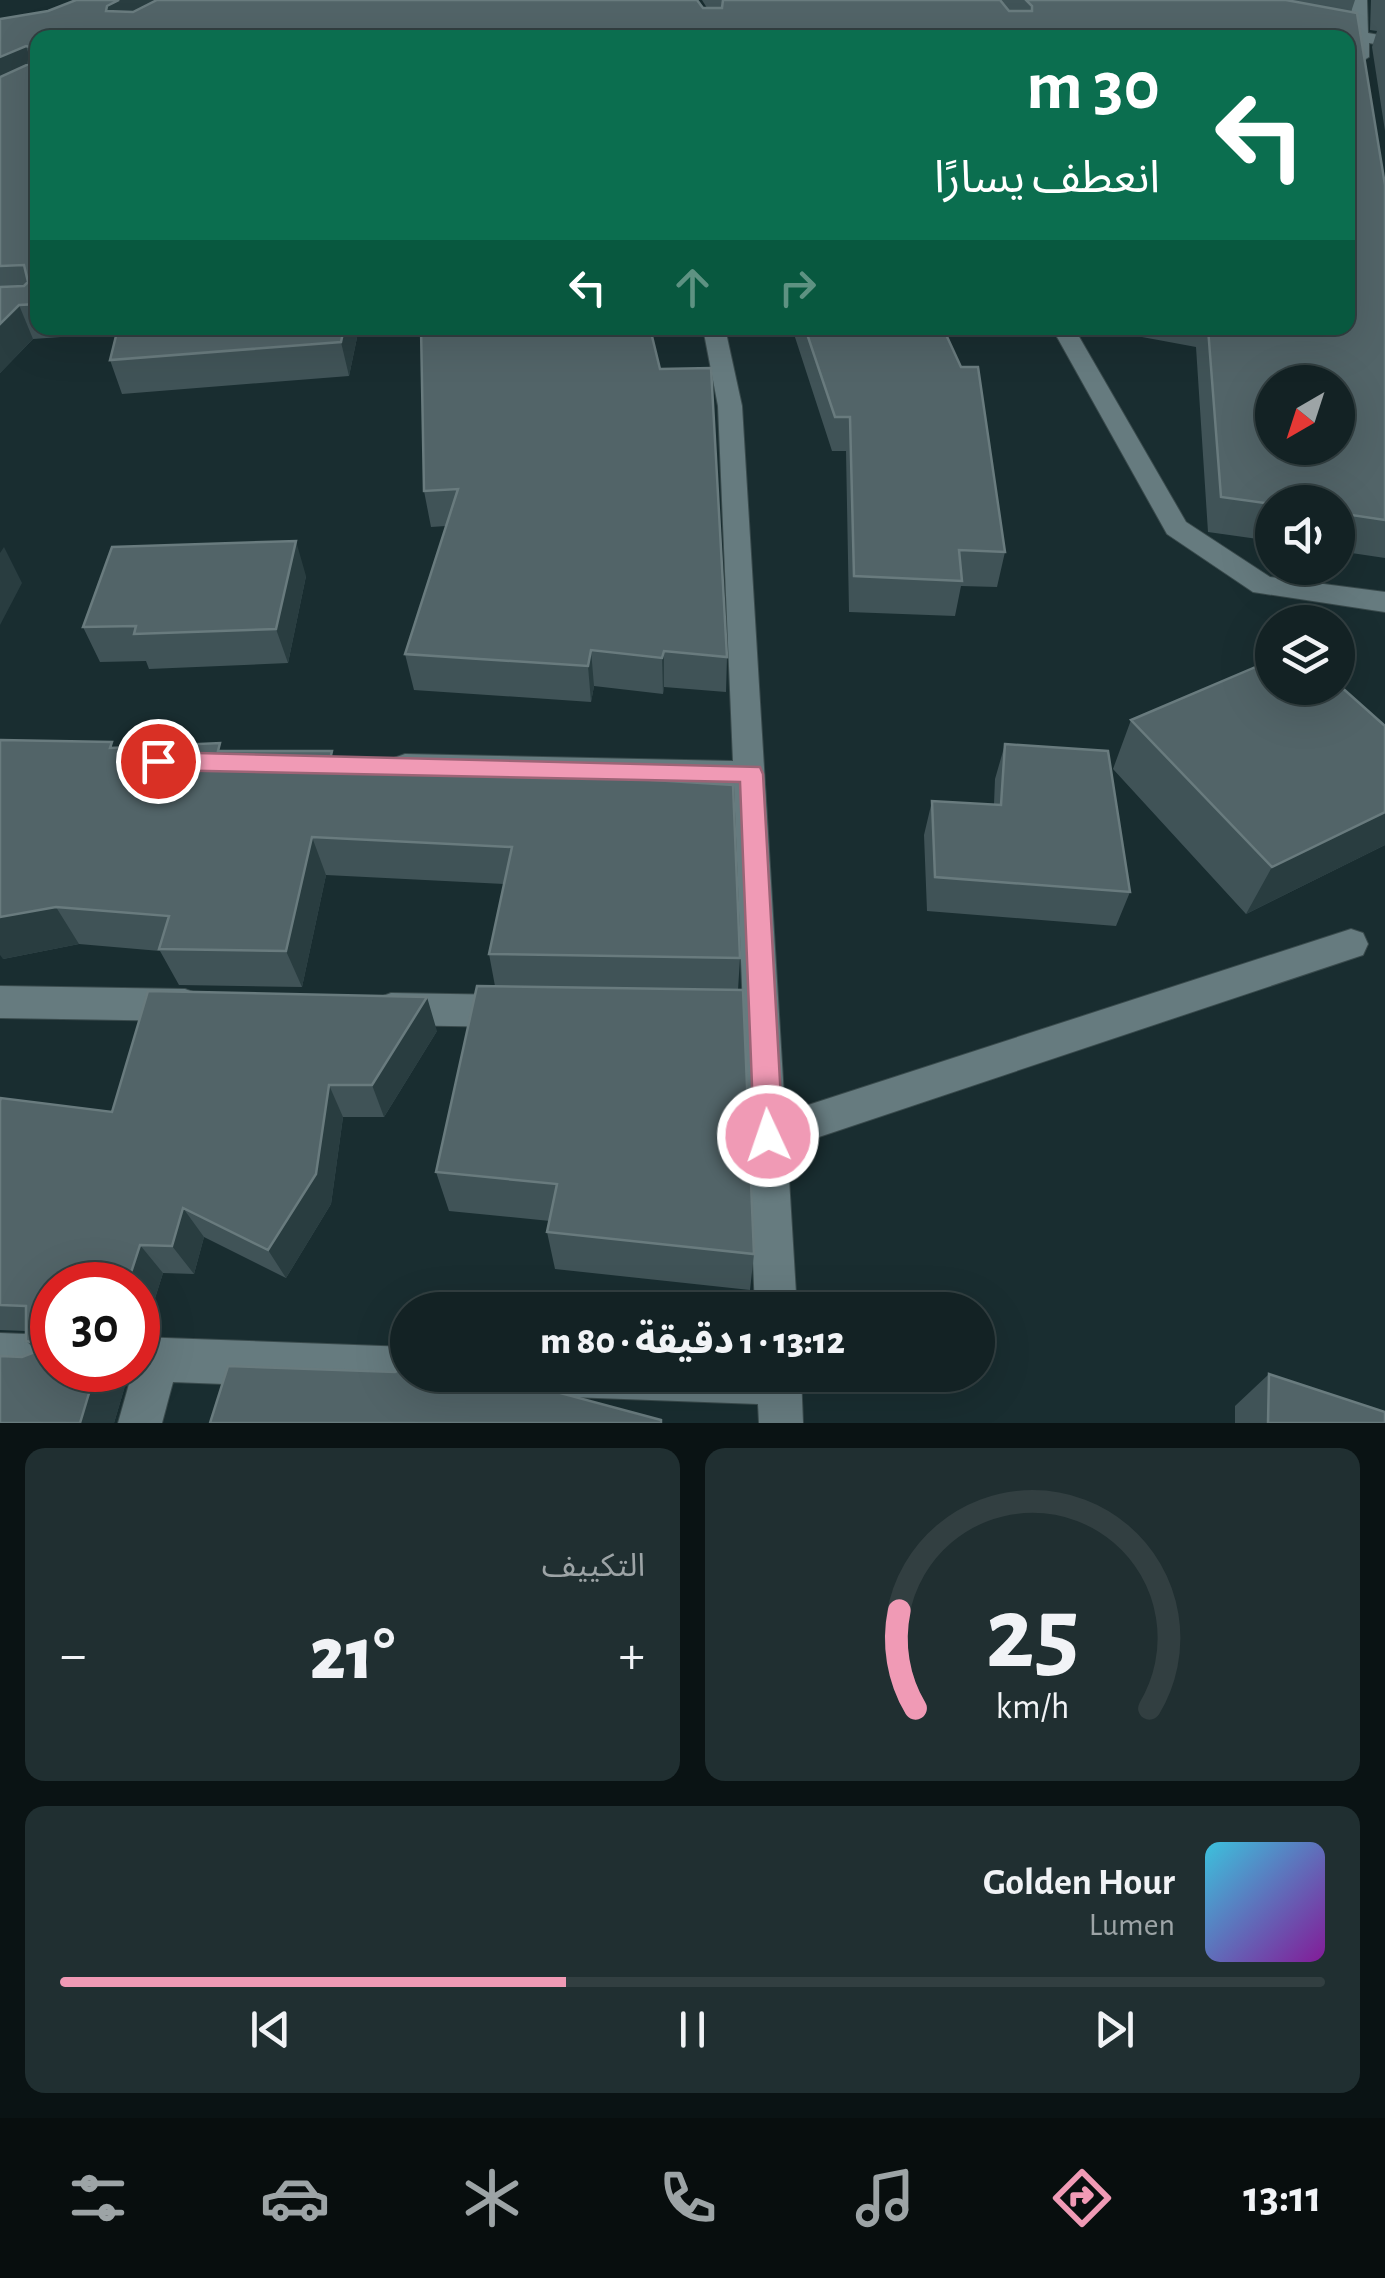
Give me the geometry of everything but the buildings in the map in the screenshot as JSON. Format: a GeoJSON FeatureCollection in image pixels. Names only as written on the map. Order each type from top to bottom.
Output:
{"type":"FeatureCollection","features":[{"type":"Feature","properties":{"kind":"street"},"geometry":{"type":"LineString","coordinates":[[1360,0],[1358,38],[1364,77]]}},
{"type":"Feature","properties":{"kind":"street"},"geometry":{"type":"LineString","coordinates":[[1304,26],[1322,30]]}},
{"type":"Feature","properties":{"kind":"street"},"geometry":{"type":"LineString","coordinates":[[1355,37],[1385,41]]}},
{"type":"Feature","properties":{"kind":"street"},"geometry":{"type":"LineString","coordinates":[[715,335],[730,406],[752,774],[775,1292]]}},
{"type":"Feature","properties":{"kind":"street"},"geometry":{"type":"LineString","coordinates":[[1067,335],[1176,528],[1263,585],[1385,602]]}},
{"type":"Feature","properties":{"kind":"street"},"geometry":{"type":"LineString","coordinates":[[376,766],[752,774]]}},
{"type":"Feature","properties":{"kind":"street"},"geometry":{"type":"LineString","coordinates":[[768,1136],[1351,944]]}},
{"type":"Feature","properties":{"kind":"street"},"geometry":{"type":"LineString","coordinates":[[0,1002],[215,1006]]}},
{"type":"Feature","properties":{"kind":"street"},"geometry":{"type":"LineString","coordinates":[[352,1008],[548,1011]]}},
{"type":"Feature","properties":{"kind":"street"},"geometry":{"type":"LineString","coordinates":[[724,1014],[763,1015]]}},
{"type":"Feature","properties":{"kind":"street"},"geometry":{"type":"LineString","coordinates":[[0,1355],[30,1356]]}},
{"type":"Feature","properties":{"kind":"street"},"geometry":{"type":"LineString","coordinates":[[160,1360],[390,1368]]}},
{"type":"Feature","properties":{"kind":"street"},"geometry":{"type":"LineString","coordinates":[[140,1423],[143,1392]]}},
{"type":"Feature","properties":{"kind":"route"},"geometry":{"type":"LineString","coordinates":[[158,761],[752,774],[768,1136]]}}]}
